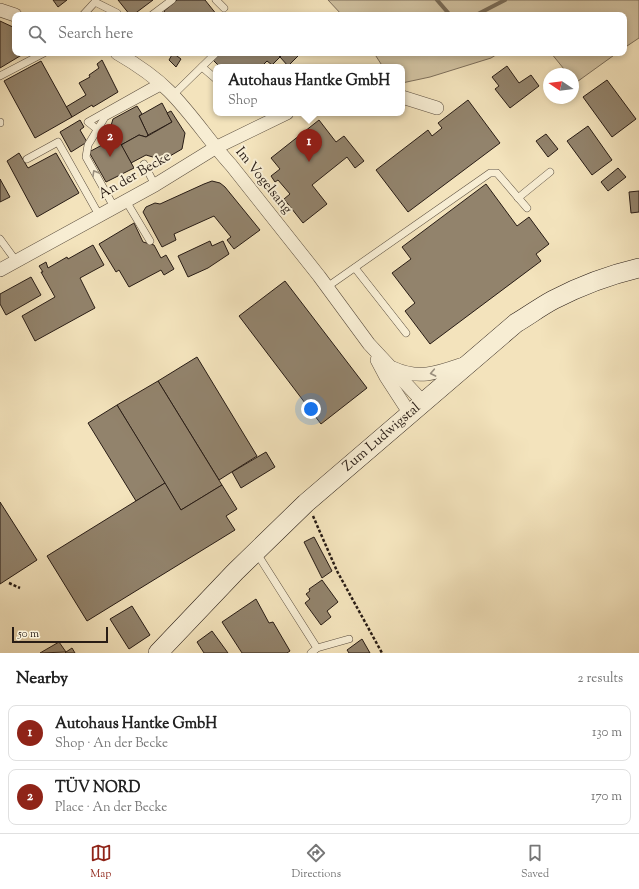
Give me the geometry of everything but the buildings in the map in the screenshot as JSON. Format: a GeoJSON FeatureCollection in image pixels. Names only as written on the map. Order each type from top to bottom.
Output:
{"type":"FeatureCollection","features":[{"type":"Feature","properties":{"kind":"street"},"geometry":{"type":"LineString","coordinates":[[0,10],[12,15]]}},
{"type":"Feature","properties":{"kind":"street","name":"Im Vogelsang"},"geometry":{"type":"LineString","coordinates":[[122,56],[137,65],[161,84],[192,116],[215,148],[327,287],[369,344],[390,367],[417,408]]}},
{"type":"Feature","properties":{"kind":"street"},"geometry":{"type":"LineString","coordinates":[[405,98],[437,108]]}},
{"type":"Feature","properties":{"kind":"street","name":"An der Becke"},"geometry":{"type":"LineString","coordinates":[[0,270],[155,185],[196,158],[282,116]]}},
{"type":"Feature","properties":{"kind":"street","name":"Zum Ludwigstal"},"geometry":{"type":"LineString","coordinates":[[158,653],[256,551],[306,503],[516,323],[552,301],[583,286],[607,277],[639,268]]}},
{"type":"Feature","properties":{"kind":"street","name":"Im Vogelsang"},"geometry":{"type":"LineString","coordinates":[[369,344],[386,377],[417,408]]}},
{"type":"Feature","properties":{"kind":"street","name":"Im Vogelsang"},"geometry":{"type":"LineString","coordinates":[[390,367],[406,373],[424,375],[437,373],[470,362]]}},
{"type":"Feature","properties":{"kind":"lane"},"geometry":{"type":"LineString","coordinates":[[156,12],[172,0]]}},
{"type":"Feature","properties":{"kind":"lane"},"geometry":{"type":"LineString","coordinates":[[216,0],[224,8]]}},
{"type":"Feature","properties":{"kind":"lane"},"geometry":{"type":"LineString","coordinates":[[86,12],[95,2],[115,12]]}},
{"type":"Feature","properties":{"kind":"lane"},"geometry":{"type":"LineString","coordinates":[[0,76],[38,56]]}},
{"type":"Feature","properties":{"kind":"lane"},"geometry":{"type":"LineString","coordinates":[[173,95],[213,56]]}},
{"type":"Feature","properties":{"kind":"lane"},"geometry":{"type":"LineString","coordinates":[[202,67],[213,76]]}},
{"type":"Feature","properties":{"kind":"lane"},"geometry":{"type":"LineString","coordinates":[[98,130],[88,122],[161,84]]}},
{"type":"Feature","properties":{"kind":"lane"},"geometry":{"type":"LineString","coordinates":[[114,207],[86,157],[88,146],[105,118],[161,84]]}},
{"type":"Feature","properties":{"kind":"lane"},"geometry":{"type":"LineString","coordinates":[[27,159],[58,142],[99,215]]}},
{"type":"Feature","properties":{"kind":"lane"},"geometry":{"type":"LineString","coordinates":[[144,164],[155,185]]}},
{"type":"Feature","properties":{"kind":"lane"},"geometry":{"type":"LineString","coordinates":[[518,198],[550,172]]}},
{"type":"Feature","properties":{"kind":"lane"},"geometry":{"type":"LineString","coordinates":[[327,287],[490,173],[497,173],[527,208]]}},
{"type":"Feature","properties":{"kind":"lane"},"geometry":{"type":"LineString","coordinates":[[126,200],[150,241]]}},
{"type":"Feature","properties":{"kind":"lane"},"geometry":{"type":"LineString","coordinates":[[0,238],[16,261]]}},
{"type":"Feature","properties":{"kind":"lane"},"geometry":{"type":"LineString","coordinates":[[355,268],[406,333]]}},
{"type":"Feature","properties":{"kind":"lane"},"geometry":{"type":"LineString","coordinates":[[256,551],[318,648]]}},
{"type":"Feature","properties":{"kind":"lane"},"geometry":{"type":"LineString","coordinates":[[311,653],[318,648],[349,639]]}},
{"type":"Feature","properties":{"kind":"path"},"geometry":{"type":"LineString","coordinates":[[306,503],[319,528],[337,571],[382,653]]}},
{"type":"Feature","properties":{"kind":"path"},"geometry":{"type":"LineString","coordinates":[[9,583],[20,588]]}},
{"type":"Feature","properties":{"kind":"shaded area"},"geometry":{"type":"Polygon","coordinates":[[[328,0],[639,0],[639,38],[627,46],[627,12],[339,12],[328,0]]]}},
{"type":"Feature","properties":{"kind":"shaded area"},"geometry":{"type":"Polygon","coordinates":[[[376,56],[494,56],[430,77],[405,82],[405,64],[381,64],[376,56]]]}},
{"type":"Feature","properties":{"kind":"shaded area"},"geometry":{"type":"Polygon","coordinates":[[[553,56],[613,56],[579,80],[579,68],[563,68],[553,56]]]}},
{"type":"Feature","properties":{"kind":"waterway"},"geometry":{"type":"LineString","coordinates":[[437,0],[447,12]]}},
{"type":"Feature","properties":{"kind":"waterway"},"geometry":{"type":"LineString","coordinates":[[482,12],[505,0]]}},
{"type":"Feature","properties":{"kind":"place","name":"TÜV NORD"},"geometry":{"type":"Point","coordinates":[110,157]}},
{"type":"Feature","properties":{"kind":"place","name":"Autohaus Hantke GmbH"},"geometry":{"type":"Point","coordinates":[309,162]}}]}
